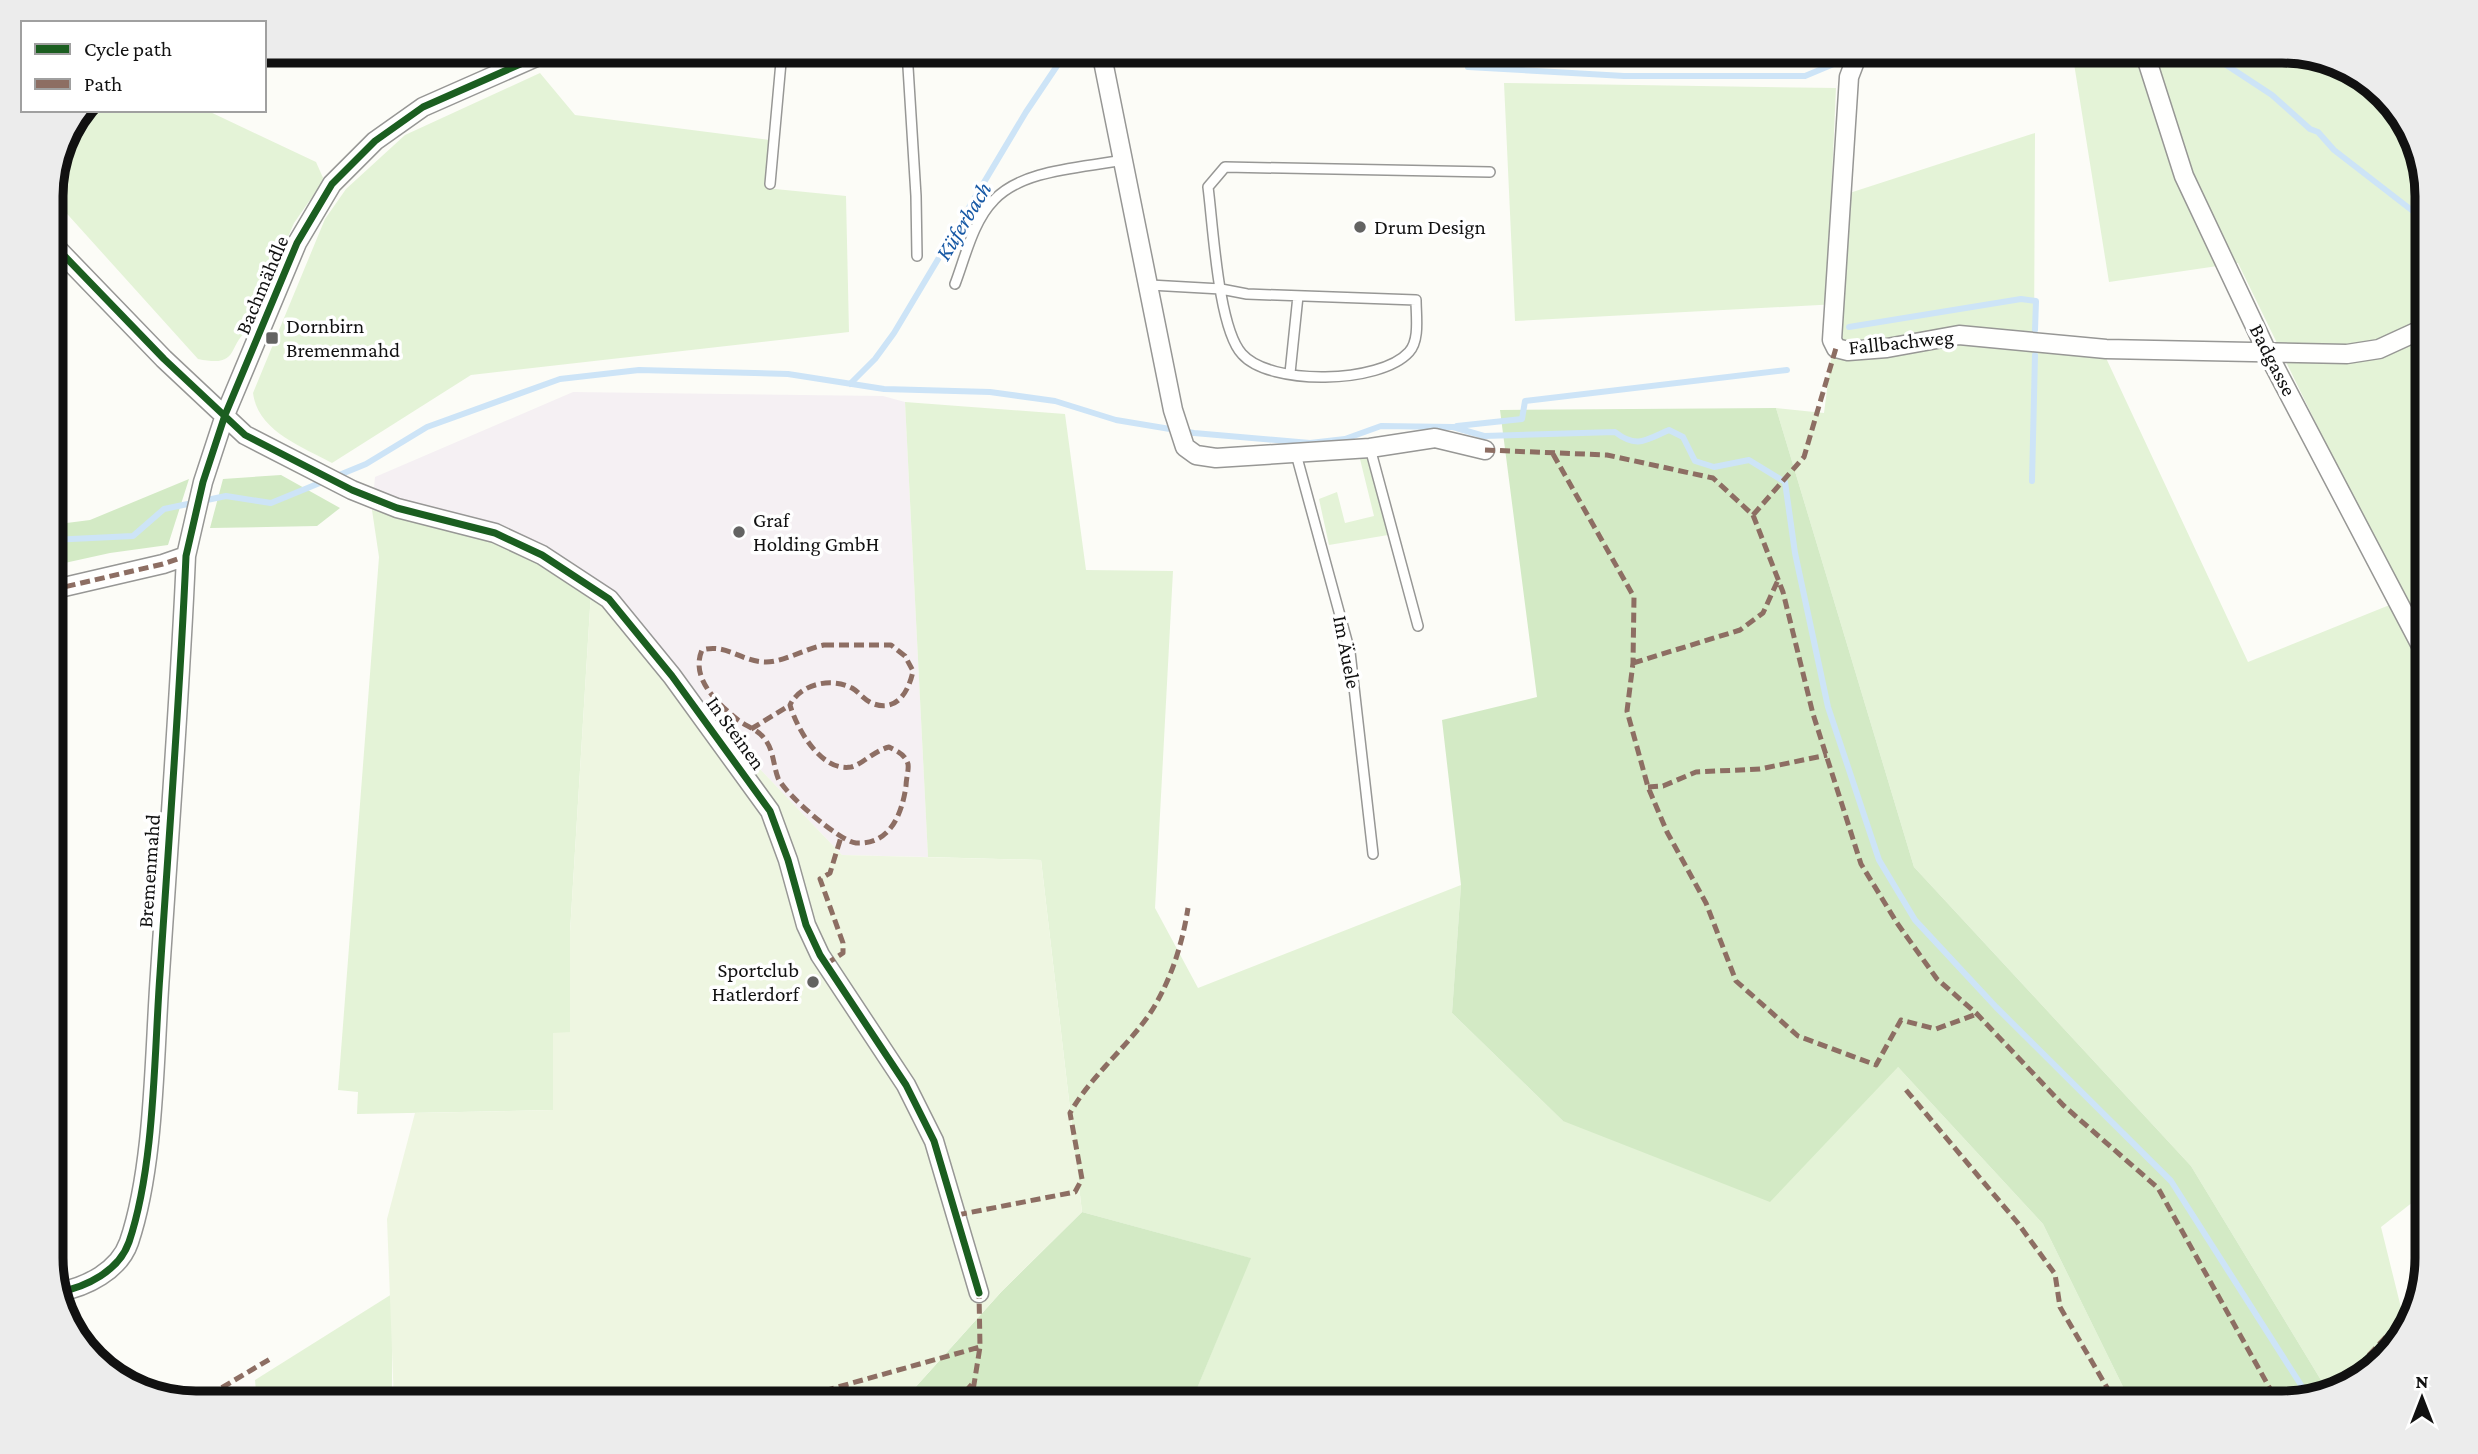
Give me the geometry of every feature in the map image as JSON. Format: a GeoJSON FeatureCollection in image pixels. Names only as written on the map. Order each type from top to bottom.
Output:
{"type":"FeatureCollection","features":[{"type":"Feature","properties":{"kind":"street","name":"Bachmähdle"},"geometry":{"type":"LineString","coordinates":[[225,415],[297,243],[332,184],[375,141],[423,107],[523,63]]}},
{"type":"Feature","properties":{"kind":"street"},"geometry":{"type":"LineString","coordinates":[[1103,63],[1150,285],[1157,338],[1182,442],[1196,455],[1216,458],[1370,448],[1435,438],[1485,450]]}},
{"type":"Feature","properties":{"kind":"street","name":"Fallbachweg"},"geometry":{"type":"LineString","coordinates":[[1854,63],[1849,77],[1832,340],[1836,348],[1848,351],[1887,348],[1959,335],[2106,349],[2268,354]]}},
{"type":"Feature","properties":{"kind":"street","name":"Badgasse"},"geometry":{"type":"LineString","coordinates":[[2148,63],[2184,176],[2268,354],[2415,634]]}},
{"type":"Feature","properties":{"kind":"street"},"geometry":{"type":"LineString","coordinates":[[63,254],[164,359],[225,415]]}},
{"type":"Feature","properties":{"kind":"street"},"geometry":{"type":"LineString","coordinates":[[2268,354],[2363,353],[2415,332]]}},
{"type":"Feature","properties":{"kind":"street","name":"In Steinen"},"geometry":{"type":"LineString","coordinates":[[225,415],[245,435],[352,490],[397,508],[495,533],[542,555],[609,599],[672,676],[770,811],[788,860],[806,925],[815,945],[905,1086],[933,1141],[979,1293]]}},
{"type":"Feature","properties":{"kind":"street","name":"Bremenmahd"},"geometry":{"type":"LineString","coordinates":[[67,1290],[86,1285],[109,1270],[128,1245],[146,1154],[186,556],[203,482],[225,415]]}},
{"type":"Feature","properties":{"kind":"street"},"geometry":{"type":"LineString","coordinates":[[63,587],[186,556]]}},
{"type":"Feature","properties":{"kind":"lane"},"geometry":{"type":"LineString","coordinates":[[770,184],[781,63]]}},
{"type":"Feature","properties":{"kind":"lane"},"geometry":{"type":"LineString","coordinates":[[908,63],[917,256]]}},
{"type":"Feature","properties":{"kind":"lane"},"geometry":{"type":"LineString","coordinates":[[955,284],[975,232],[993,200],[1013,186],[1037,177],[1123,160]]}},
{"type":"Feature","properties":{"kind":"lane"},"geometry":{"type":"LineString","coordinates":[[1150,285],[1221,289],[1247,294],[1416,300],[1416,337],[1409,352],[1392,364],[1357,375],[1324,379],[1262,366],[1242,355],[1232,339],[1221,289],[1208,187],[1225,167],[1490,172]]}},
{"type":"Feature","properties":{"kind":"lane"},"geometry":{"type":"LineString","coordinates":[[1290,373],[1298,296]]}},
{"type":"Feature","properties":{"kind":"lane"},"geometry":{"type":"LineString","coordinates":[[1370,448],[1418,626]]}},
{"type":"Feature","properties":{"kind":"lane","name":"Im Äuele"},"geometry":{"type":"LineString","coordinates":[[1296,453],[1350,652],[1373,854]]}},
{"type":"Feature","properties":{"kind":"shaded area"},"geometry":{"type":"Polygon","coordinates":[[[573,392],[883,396],[905,402],[928,857],[842,855],[591,592],[372,510],[375,477],[573,392]]]}},
{"type":"Feature","properties":{"kind":"green space"},"geometry":{"type":"Polygon","coordinates":[[[2074,63],[2282,63],[2317,68],[2333,73],[2363,90],[2388,115],[2405,145],[2415,187],[2415,1200],[2381,1227],[2403,1314],[2388,1339],[2378,1350],[2348,1373],[2323,1384],[2191,1166],[1914,867],[1776,408],[1824,413],[1838,304],[1515,321],[1504,83],[1836,88],[1831,199],[2035,133],[2034,350],[2106,358],[2248,662],[2402,600],[2238,263],[2109,282],[2074,63]]]}},
{"type":"Feature","properties":{"kind":"green space"},"geometry":{"type":"Polygon","coordinates":[[[540,73],[575,115],[770,140],[765,188],[846,196],[849,332],[471,375],[332,463],[283,436],[263,418],[253,393],[325,219],[346,189],[405,135],[540,73]]]}},
{"type":"Feature","properties":{"kind":"green space"},"geometry":{"type":"Polygon","coordinates":[[[93,112],[210,112],[316,162],[324,180],[294,223],[249,329],[227,358],[212,361],[198,359],[63,209],[63,187],[68,161],[81,129],[93,112]]]}},
{"type":"Feature","properties":{"kind":"green space"},"geometry":{"type":"Polygon","coordinates":[[[905,402],[1065,414],[1086,570],[1173,571],[1155,908],[1198,988],[1461,885],[1452,1013],[1563,1121],[1898,1067],[2043,1224],[2125,1391],[1196,1391],[1250,1258],[1082,1212],[1041,860],[928,857],[905,402]]]}},
{"type":"Feature","properties":{"kind":"green space"},"geometry":{"type":"Polygon","coordinates":[[[1776,408],[1914,867],[2191,1166],[2323,1384],[2282,1391],[2125,1391],[2043,1224],[1898,1067],[1770,1202],[1563,1121],[1452,1013],[1461,885],[1442,720],[1537,697],[1500,410],[1776,408]]]}},
{"type":"Feature","properties":{"kind":"green space"},"geometry":{"type":"Polygon","coordinates":[[[1367,457],[1388,535],[1329,545],[1319,499],[1337,492],[1345,523],[1374,516],[1360,459],[1324,461],[1324,458],[1367,457]]]}},
{"type":"Feature","properties":{"kind":"green space"},"geometry":{"type":"Polygon","coordinates":[[[281,475],[340,508],[317,526],[210,528],[223,479],[281,475]]]}},
{"type":"Feature","properties":{"kind":"green space"},"geometry":{"type":"Polygon","coordinates":[[[189,479],[168,545],[110,553],[63,563],[63,523],[90,520],[189,479]]]}},
{"type":"Feature","properties":{"kind":"green space"},"geometry":{"type":"Polygon","coordinates":[[[372,510],[498,541],[591,592],[570,932],[570,1033],[553,1034],[553,1110],[357,1114],[358,1092],[338,1090],[379,557],[372,510]]]}},
{"type":"Feature","properties":{"kind":"green space","name":"Sportclub Hatlerdorf"},"geometry":{"type":"Polygon","coordinates":[[[591,592],[842,855],[1041,860],[1082,1212],[1002,1291],[912,1391],[394,1391],[387,1219],[415,1113],[553,1110],[553,1033],[570,1032],[570,932],[591,592]]]}},
{"type":"Feature","properties":{"kind":"green space"},"geometry":{"type":"Polygon","coordinates":[[[1082,1212],[1251,1258],[1196,1391],[912,1391],[1002,1291],[1082,1212]]]}},
{"type":"Feature","properties":{"kind":"green space"},"geometry":{"type":"Polygon","coordinates":[[[392,1294],[392,1391],[256,1391],[255,1380],[392,1294]]]}},
{"type":"Feature","properties":{"kind":"waterway","name":"Küferbach"},"geometry":{"type":"LineString","coordinates":[[850,384],[875,359],[894,333],[1026,112],[1059,63]]}},
{"type":"Feature","properties":{"kind":"waterway"},"geometry":{"type":"LineString","coordinates":[[1468,67],[1624,76],[1805,76],[1836,63]]}},
{"type":"Feature","properties":{"kind":"waterway"},"geometry":{"type":"LineString","coordinates":[[2223,63],[2272,95],[2310,129],[2318,132],[2334,150],[2415,213]]}},
{"type":"Feature","properties":{"kind":"waterway"},"geometry":{"type":"LineString","coordinates":[[1849,327],[2021,299],[2036,301],[2035,330]]}},
{"type":"Feature","properties":{"kind":"waterway"},"geometry":{"type":"LineString","coordinates":[[2032,481],[2035,355]]}},
{"type":"Feature","properties":{"kind":"waterway"},"geometry":{"type":"LineString","coordinates":[[63,539],[133,536],[164,509],[226,496],[271,503],[366,464],[427,427],[560,379],[639,370],[788,374],[884,389],[990,392],[1055,401],[1116,420],[1194,433],[1310,443],[1345,439],[1381,426],[1453,427],[1484,436],[1615,432],[1636,441],[1648,440],[1669,430],[1683,437],[1695,461],[1714,467],[1749,460],[1785,482],[1795,553],[1828,707],[1879,860],[1915,920],[1996,1007],[2171,1181],[2304,1389]]}},
{"type":"Feature","properties":{"kind":"waterway"},"geometry":{"type":"LineString","coordinates":[[1457,426],[1522,419],[1525,401],[1787,370]]}},
{"type":"Feature","properties":{"kind":"marked path"},"geometry":{"type":"LineString","coordinates":[[1753,515],[1804,457],[1836,348]]}},
{"type":"Feature","properties":{"kind":"marked path"},"geometry":{"type":"LineString","coordinates":[[1485,450],[1607,455],[1713,478],[1753,515],[1783,592],[1813,714],[1861,864],[1897,923],[1937,979],[1977,1014],[2063,1105],[2158,1188],[2271,1391]]}},
{"type":"Feature","properties":{"kind":"marked path"},"geometry":{"type":"LineString","coordinates":[[1553,454],[1634,597],[1633,663],[1627,711],[1648,787],[1667,832],[1706,903],[1736,981],[1798,1036],[1876,1065],[1901,1020],[1936,1029],[1977,1014]]}},
{"type":"Feature","properties":{"kind":"marked path"},"geometry":{"type":"LineString","coordinates":[[63,587],[186,556]]}},
{"type":"Feature","properties":{"kind":"marked path"},"geometry":{"type":"LineString","coordinates":[[1633,663],[1740,630],[1763,613],[1778,580]]}},
{"type":"Feature","properties":{"kind":"marked path"},"geometry":{"type":"LineString","coordinates":[[824,645],[891,645],[905,656],[913,671],[901,698],[890,705],[874,704],[852,688],[835,683],[808,687],[790,705],[804,736],[820,756],[830,763],[851,767],[889,747],[907,761],[906,786],[897,817],[886,833],[868,842],[856,843],[838,834],[813,816],[791,795],[778,778],[772,753],[764,738],[738,720],[714,698],[700,670],[702,650],[719,649],[766,662],[824,645]]}},
{"type":"Feature","properties":{"kind":"marked path"},"geometry":{"type":"LineString","coordinates":[[751,729],[790,705]]}},
{"type":"Feature","properties":{"kind":"marked path"},"geometry":{"type":"LineString","coordinates":[[1648,787],[1663,786],[1696,772],[1760,769],[1827,755]]}},
{"type":"Feature","properties":{"kind":"marked path"},"geometry":{"type":"LineString","coordinates":[[826,964],[843,953],[843,943],[820,879],[830,873],[841,837]]}},
{"type":"Feature","properties":{"kind":"marked path"},"geometry":{"type":"LineString","coordinates":[[957,1215],[1075,1192],[1082,1179],[1070,1113],[1088,1087],[1140,1027],[1156,1003],[1174,964],[1188,908]]}},
{"type":"Feature","properties":{"kind":"marked path"},"geometry":{"type":"LineString","coordinates":[[1906,1090],[2017,1222],[2055,1274],[2060,1307],[2109,1391]]}},
{"type":"Feature","properties":{"kind":"marked path"},"geometry":{"type":"LineString","coordinates":[[973,1391],[980,1347],[979,1293]]}},
{"type":"Feature","properties":{"kind":"marked path"},"geometry":{"type":"LineString","coordinates":[[2357,1368],[2397,1325]]}},
{"type":"Feature","properties":{"kind":"marked path"},"geometry":{"type":"LineString","coordinates":[[824,1391],[980,1347]]}},
{"type":"Feature","properties":{"kind":"marked path"},"geometry":{"type":"LineString","coordinates":[[216,1391],[270,1359]]}},
{"type":"Feature","properties":{"kind":"marked path"},"geometry":{"type":"LineString","coordinates":[[966,1391],[974,1382]]}},
{"type":"Feature","properties":{"kind":"cycle path"},"geometry":{"type":"LineString","coordinates":[[67,1290],[90,1282],[118,1261],[129,1242],[144,1179],[154,1074],[186,556],[203,482],[225,415],[297,243],[332,184],[375,141],[423,107],[523,63]]}},
{"type":"Feature","properties":{"kind":"cycle path"},"geometry":{"type":"LineString","coordinates":[[63,254],[164,359],[245,435],[352,490],[397,508],[495,533],[542,555],[609,599],[672,676],[770,811],[788,860],[806,925],[820,955],[906,1085],[934,1141],[979,1293]]}},
{"type":"Feature","properties":{"kind":"place","name":"Drum Design"},"geometry":{"type":"Point","coordinates":[1360,227]}},
{"type":"Feature","properties":{"kind":"place","name":"Dornbirn Bremenmahd"},"geometry":{"type":"Point","coordinates":[272,338]}},
{"type":"Feature","properties":{"kind":"place","name":"Graf Holding GmbH"},"geometry":{"type":"Point","coordinates":[739,532]}},
{"type":"Feature","properties":{"kind":"place","name":"Sportclub Hatlerdorf"},"geometry":{"type":"Point","coordinates":[813,982]}}]}
